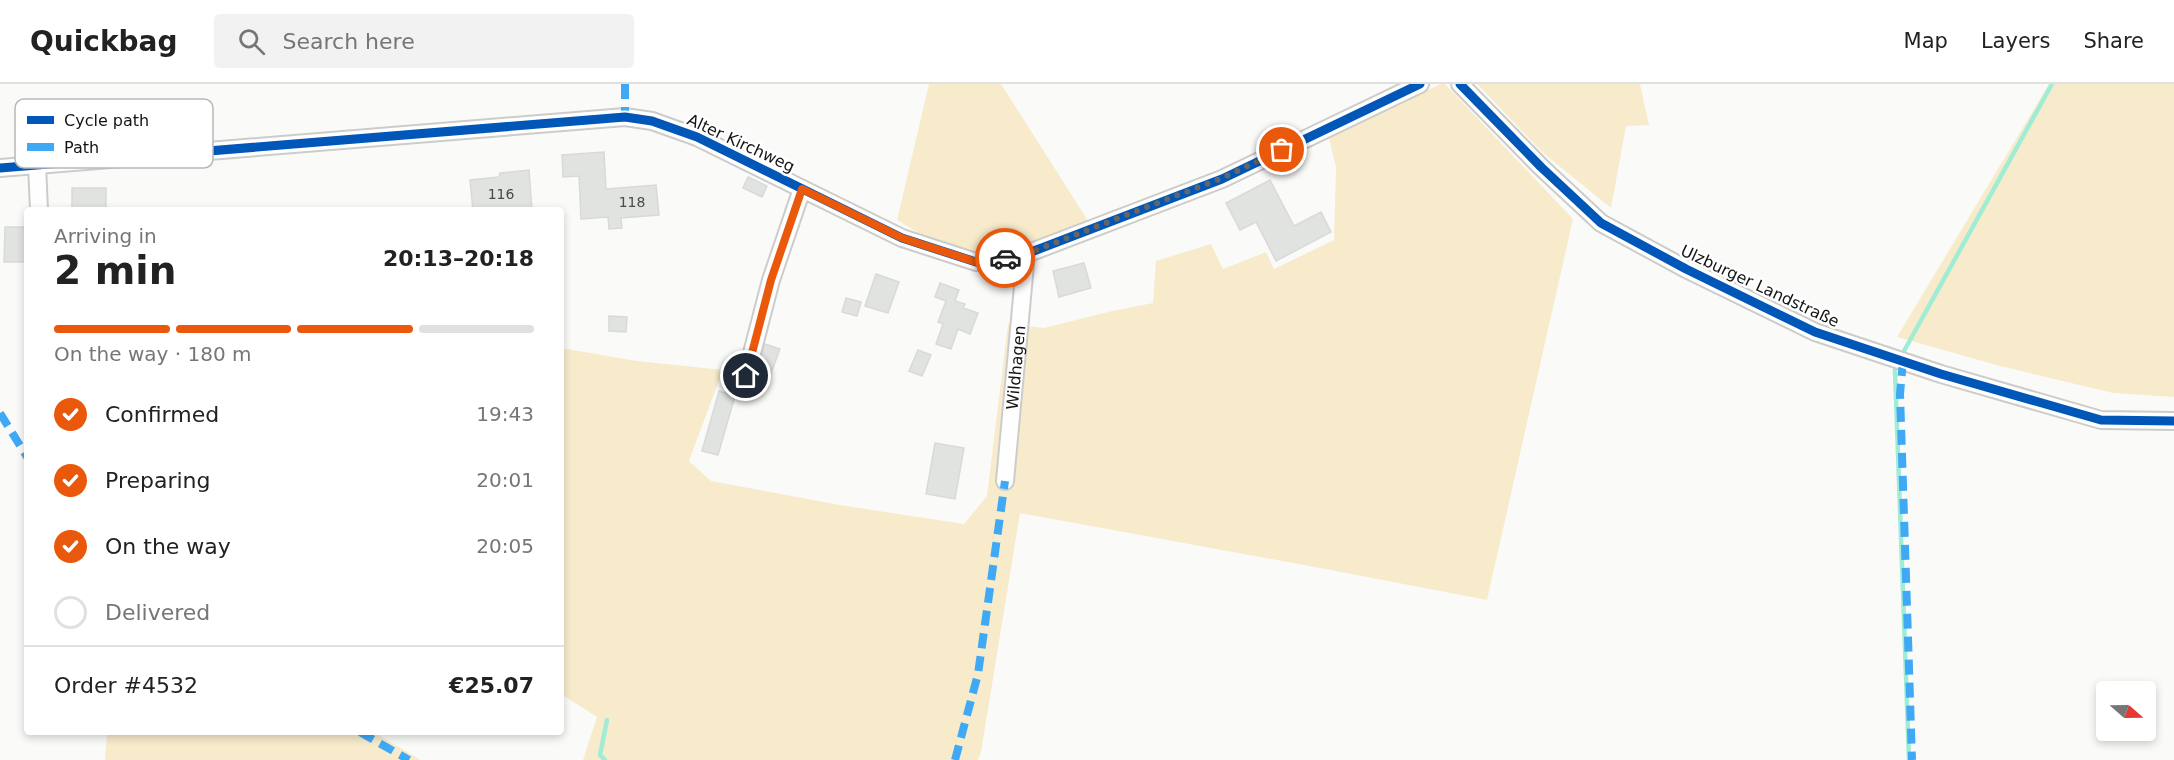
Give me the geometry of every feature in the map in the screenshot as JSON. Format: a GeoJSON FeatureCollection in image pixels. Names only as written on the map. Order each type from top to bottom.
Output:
{"type":"FeatureCollection","features":[{"type":"Feature","properties":{"kind":"street","name":"Alter Kirchweg"},"geometry":{"type":"LineString","coordinates":[[213,151],[626,117],[652,121],[698,137],[902,238],[976,262],[1026,254],[1222,178],[1420,84]]}},
{"type":"Feature","properties":{"kind":"street","name":"Ulzburger Landstraße"},"geometry":{"type":"LineString","coordinates":[[1460,84],[1541,167],[1600,223],[1686,269],[1815,332],[1941,374],[2101,420],[2174,421]]}},
{"type":"Feature","properties":{"kind":"street","name":"Alter Kirchweg"},"geometry":{"type":"LineString","coordinates":[[0,168],[15,167]]}},
{"type":"Feature","properties":{"kind":"street"},"geometry":{"type":"LineString","coordinates":[[36,168],[39,207]]}},
{"type":"Feature","properties":{"kind":"street"},"geometry":{"type":"LineString","coordinates":[[746,376],[771,280],[802,189]]}},
{"type":"Feature","properties":{"kind":"street","name":"Wildhagen"},"geometry":{"type":"LineString","coordinates":[[1005,481],[1026,254]]}},
{"type":"Feature","properties":{"kind":"shaded area"},"geometry":{"type":"Polygon","coordinates":[[[929,84],[1001,84],[1090,224],[1022,248],[985,254],[951,249],[897,220],[929,84]]]}},
{"type":"Feature","properties":{"kind":"shaded area"},"geometry":{"type":"Polygon","coordinates":[[[1445,84],[1573,219],[1487,600],[1020,513],[978,760],[583,760],[597,717],[564,696],[564,349],[637,361],[723,370],[689,461],[711,481],[840,505],[964,524],[987,496],[1008,324],[1044,328],[1153,303],[1156,261],[1211,244],[1223,269],[1266,252],[1274,269],[1334,240],[1336,167],[1328,135],[1445,84]]]}},
{"type":"Feature","properties":{"kind":"shaded area"},"geometry":{"type":"Polygon","coordinates":[[[1477,84],[1640,84],[1649,125],[1626,126],[1611,208],[1543,153],[1477,84]]]}},
{"type":"Feature","properties":{"kind":"shaded area"},"geometry":{"type":"Polygon","coordinates":[[[2049,84],[2174,84],[2174,397],[2113,393],[2000,366],[1897,337],[2049,84]]]}},
{"type":"Feature","properties":{"kind":"shaded area"},"geometry":{"type":"Polygon","coordinates":[[[107,735],[378,735],[421,760],[105,760],[107,735]]]}},
{"type":"Feature","properties":{"kind":"building"},"geometry":{"type":"Polygon","coordinates":[[[604,152],[606,189],[656,185],[659,215],[621,218],[622,228],[609,229],[608,217],[581,219],[579,176],[563,177],[562,155],[604,152]]]}},
{"type":"Feature","properties":{"kind":"building"},"geometry":{"type":"Polygon","coordinates":[[[529,170],[532,207],[473,207],[470,180],[499,177],[500,173],[529,170]]]}},
{"type":"Feature","properties":{"kind":"building"},"geometry":{"type":"Polygon","coordinates":[[[748,177],[767,186],[762,197],[743,188],[748,177]]]}},
{"type":"Feature","properties":{"kind":"building"},"geometry":{"type":"Polygon","coordinates":[[[1270,180],[1294,226],[1321,212],[1331,232],[1276,261],[1256,222],[1240,230],[1226,203],[1270,180]]]}},
{"type":"Feature","properties":{"kind":"building"},"geometry":{"type":"Polygon","coordinates":[[[72,188],[106,188],[106,207],[72,207],[72,188]]]}},
{"type":"Feature","properties":{"kind":"building"},"geometry":{"type":"Polygon","coordinates":[[[5,227],[24,227],[24,262],[4,262],[5,227]]]}},
{"type":"Feature","properties":{"kind":"building"},"geometry":{"type":"Polygon","coordinates":[[[1084,263],[1091,288],[1059,297],[1053,271],[1084,263]]]}},
{"type":"Feature","properties":{"kind":"building"},"geometry":{"type":"Polygon","coordinates":[[[876,274],[899,282],[888,313],[865,306],[876,274]]]}},
{"type":"Feature","properties":{"kind":"building"},"geometry":{"type":"Polygon","coordinates":[[[940,283],[959,290],[955,301],[965,304],[963,308],[978,313],[970,334],[958,329],[951,349],[936,344],[943,324],[938,322],[946,301],[935,297],[940,283]]]}},
{"type":"Feature","properties":{"kind":"building"},"geometry":{"type":"Polygon","coordinates":[[[846,298],[861,302],[857,316],[842,312],[846,298]]]}},
{"type":"Feature","properties":{"kind":"building"},"geometry":{"type":"Polygon","coordinates":[[[609,316],[627,317],[626,332],[609,331],[609,316]]]}},
{"type":"Feature","properties":{"kind":"building"},"geometry":{"type":"Polygon","coordinates":[[[765,344],[780,349],[767,384],[755,380],[765,344]]]}},
{"type":"Feature","properties":{"kind":"building"},"geometry":{"type":"Polygon","coordinates":[[[918,350],[931,355],[922,376],[909,371],[918,350]]]}},
{"type":"Feature","properties":{"kind":"building"},"geometry":{"type":"Polygon","coordinates":[[[719,391],[735,396],[718,455],[702,451],[719,391]]]}},
{"type":"Feature","properties":{"kind":"building"},"geometry":{"type":"Polygon","coordinates":[[[935,443],[964,448],[955,499],[926,494],[935,443]]]}},
{"type":"Feature","properties":{"kind":"waterway"},"geometry":{"type":"LineString","coordinates":[[1904,351],[2052,84]]}},
{"type":"Feature","properties":{"kind":"waterway"},"geometry":{"type":"LineString","coordinates":[[1895,370],[1909,760]]}},
{"type":"Feature","properties":{"kind":"waterway"},"geometry":{"type":"LineString","coordinates":[[605,760],[600,755],[607,720]]}},
{"type":"Feature","properties":{"kind":"marked path"},"geometry":{"type":"LineString","coordinates":[[625,84],[625,117]]}},
{"type":"Feature","properties":{"kind":"marked path"},"geometry":{"type":"LineString","coordinates":[[1903,361],[1900,394],[1912,760]]}},
{"type":"Feature","properties":{"kind":"marked path"},"geometry":{"type":"LineString","coordinates":[[0,413],[24,452]]}},
{"type":"Feature","properties":{"kind":"marked path"},"geometry":{"type":"LineString","coordinates":[[955,760],[978,674],[1005,481]]}},
{"type":"Feature","properties":{"kind":"marked path"},"geometry":{"type":"LineString","coordinates":[[365,735],[409,760]]}},
{"type":"Feature","properties":{"kind":"cycle path"},"geometry":{"type":"LineString","coordinates":[[213,151],[625,117],[652,121],[697,137],[902,238],[976,262],[1026,254],[1222,179],[1420,84]]}},
{"type":"Feature","properties":{"kind":"cycle path"},"geometry":{"type":"LineString","coordinates":[[1460,84],[1541,167],[1601,223],[1686,269],[1815,332],[1941,374],[2101,420],[2174,421]]}},
{"type":"Feature","properties":{"kind":"cycle path"},"geometry":{"type":"LineString","coordinates":[[0,168],[15,167]]}},
{"type":"Feature","properties":{"kind":"way so far"},"geometry":{"type":"LineString","coordinates":[[1005,258],[1026,254],[1222,178],[1282,150]]}},
{"type":"Feature","properties":{"kind":"route"},"geometry":{"type":"LineString","coordinates":[[746,376],[771,280],[802,189],[902,238],[976,262],[1005,258]]}}]}
